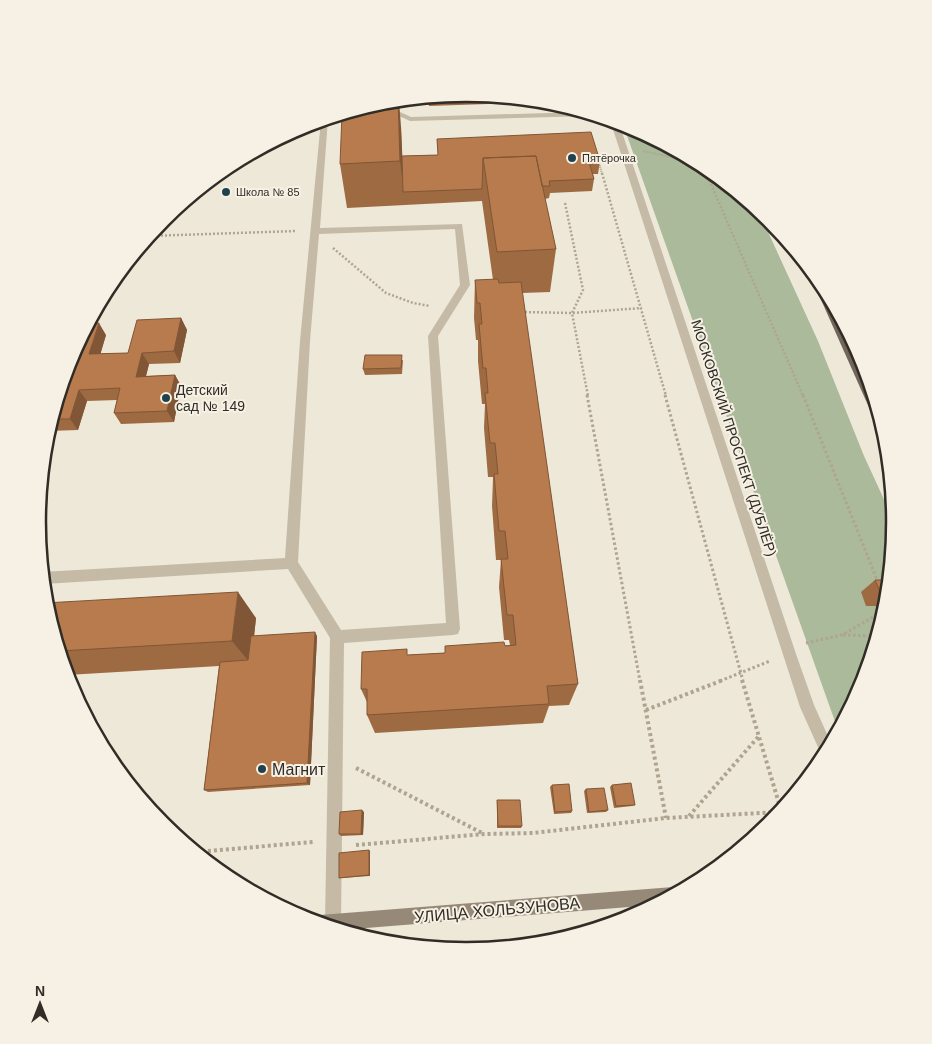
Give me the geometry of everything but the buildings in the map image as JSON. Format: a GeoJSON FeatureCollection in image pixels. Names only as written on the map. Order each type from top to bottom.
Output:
{"type":"FeatureCollection","features":[{"type":"Feature","properties":{"kind":"main road","name":"УЛИЦА ХОЛЬЗУНОВА"},"geometry":{"type":"LineString","coordinates":[[340,922],[655,896]]}},
{"type":"Feature","properties":{"kind":"street"},"geometry":{"type":"LineString","coordinates":[[394,108],[410,119],[566,115]]}},
{"type":"Feature","properties":{"kind":"street"},"geometry":{"type":"LineString","coordinates":[[324,127],[314,231],[291,563],[337,637],[334,844],[327,918]]}},
{"type":"Feature","properties":{"kind":"street","name":"МОСКОВСКИЙ ПРОСПЕКТ (ДУБЛЁР)"},"geometry":{"type":"LineString","coordinates":[[616,130],[789,654],[807,707],[823,743]]}},
{"type":"Feature","properties":{"kind":"street"},"geometry":{"type":"LineString","coordinates":[[314,231],[459,226],[466,285],[433,336],[453,629],[337,637]]}},
{"type":"Feature","properties":{"kind":"street"},"geometry":{"type":"LineString","coordinates":[[50,578],[291,563]]}},
{"type":"Feature","properties":{"kind":"path"},"geometry":{"type":"LineString","coordinates":[[620,132],[637,149],[675,158]]}},
{"type":"Feature","properties":{"kind":"path"},"geometry":{"type":"LineString","coordinates":[[597,160],[642,308],[740,672],[779,803]]}},
{"type":"Feature","properties":{"kind":"path"},"geometry":{"type":"LineString","coordinates":[[711,181],[796,379],[879,585]]}},
{"type":"Feature","properties":{"kind":"path"},"geometry":{"type":"LineString","coordinates":[[565,203],[583,290],[572,313],[666,818]]}},
{"type":"Feature","properties":{"kind":"path"},"geometry":{"type":"LineString","coordinates":[[159,236],[314,231]]}},
{"type":"Feature","properties":{"kind":"path"},"geometry":{"type":"LineString","coordinates":[[842,635],[875,616]]}},
{"type":"Feature","properties":{"kind":"path"},"geometry":{"type":"LineString","coordinates":[[646,710],[789,654],[809,641],[842,635],[870,636]]}},
{"type":"Feature","properties":{"kind":"path"},"geometry":{"type":"LineString","coordinates":[[688,816],[759,736]]}},
{"type":"Feature","properties":{"kind":"path"},"geometry":{"type":"LineString","coordinates":[[336,757],[485,834]]}},
{"type":"Feature","properties":{"kind":"path"},"geometry":{"type":"LineString","coordinates":[[205,851],[312,842],[351,846],[485,834],[533,833],[688,816],[770,812]]}},
{"type":"Feature","properties":{"kind":"green space"},"geometry":{"type":"Polygon","coordinates":[[[626,134],[676,158],[699,173],[743,206],[767,229],[818,341],[864,456],[885,502],[885,549],[878,604],[854,683],[835,722],[626,134]]]}},
{"type":"Feature","properties":{"kind":"place","name":"Пятёрочка"},"geometry":{"type":"Point","coordinates":[572,158]}},
{"type":"Feature","properties":{"kind":"place","name":"Школа № 85"},"geometry":{"type":"Point","coordinates":[226,192]}},
{"type":"Feature","properties":{"kind":"place","name":"Детский сад № 149"},"geometry":{"type":"Point","coordinates":[166,398]}},
{"type":"Feature","properties":{"kind":"place","name":"Магнит"},"geometry":{"type":"Point","coordinates":[262,769]}}]}
